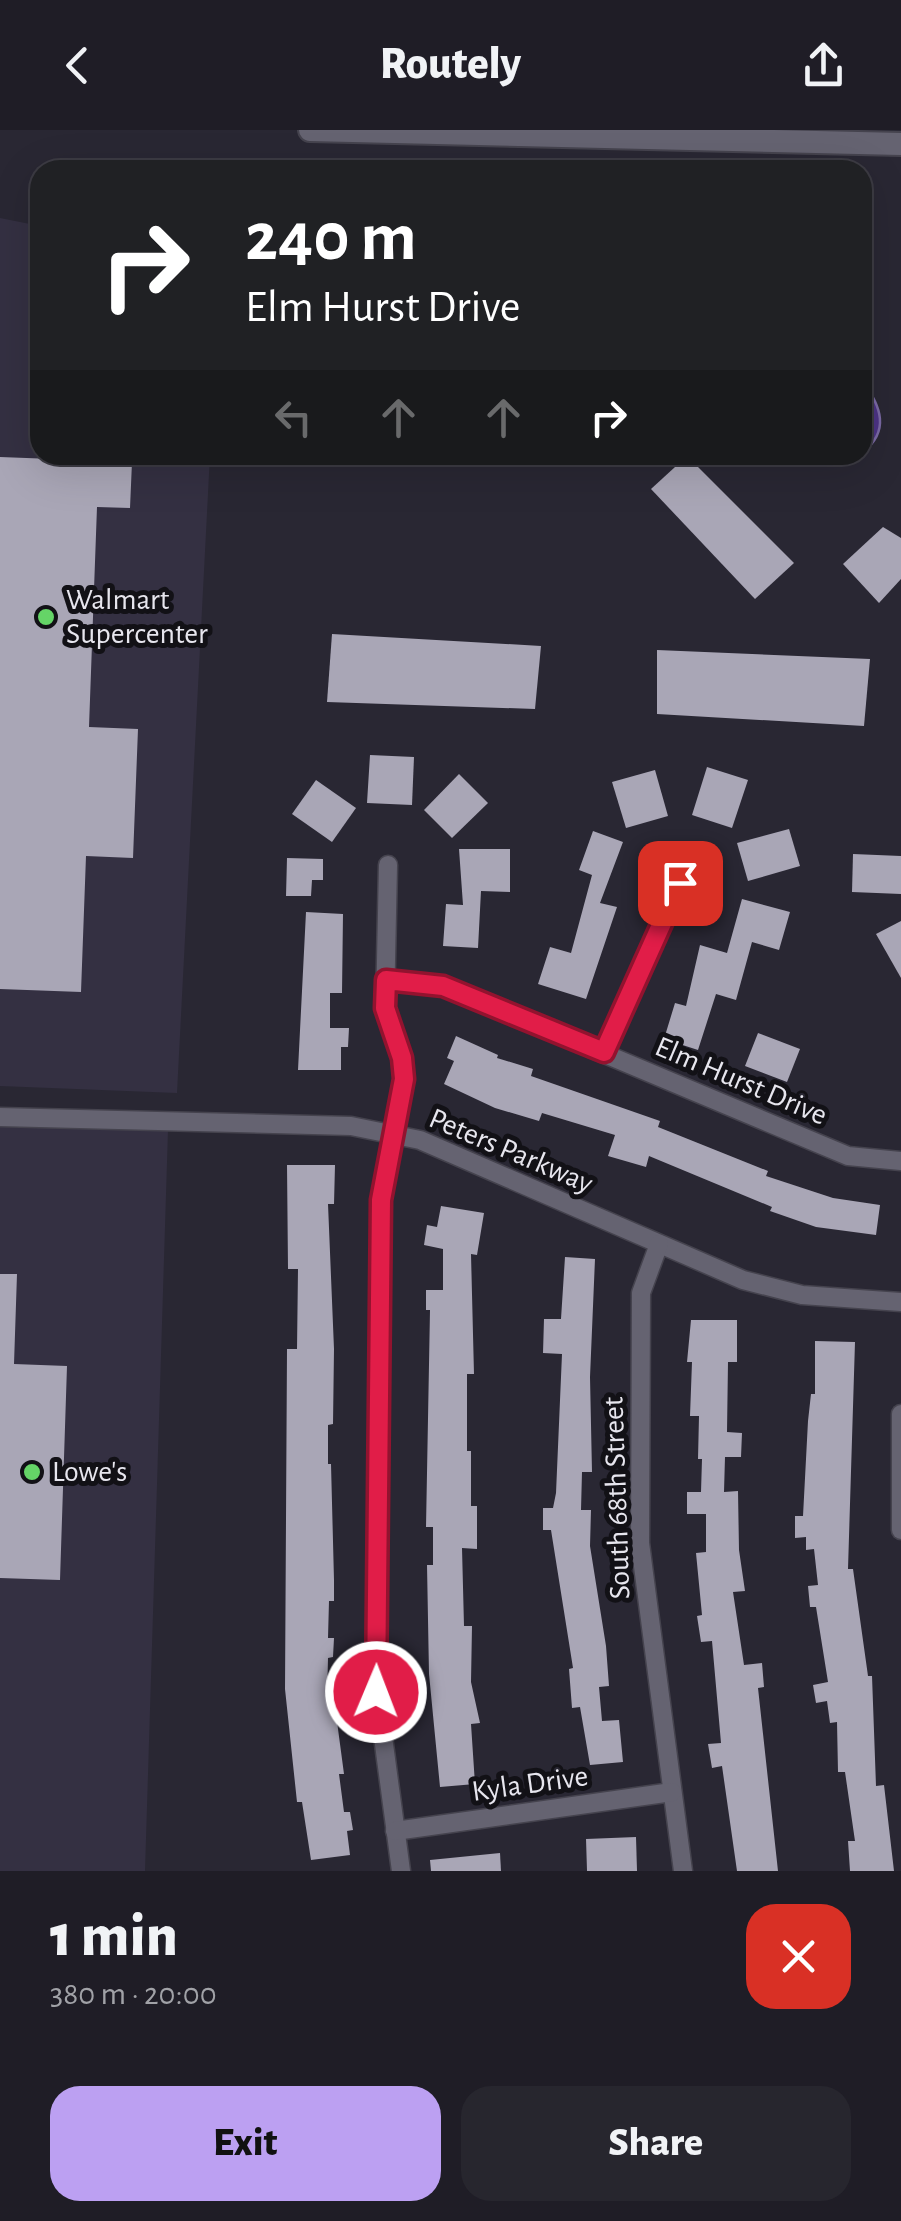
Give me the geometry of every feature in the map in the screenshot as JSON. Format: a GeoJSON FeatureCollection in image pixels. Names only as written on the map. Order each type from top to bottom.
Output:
{"type":"FeatureCollection","features":[{"type":"Feature","properties":{"kind":"street"},"geometry":{"type":"LineString","coordinates":[[310,130],[901,144]]}},
{"type":"Feature","properties":{"kind":"street"},"geometry":{"type":"LineString","coordinates":[[388,865],[385,1008],[404,1068],[381,1200],[376,1692],[401,1871]]}},
{"type":"Feature","properties":{"kind":"street"},"geometry":{"type":"LineString","coordinates":[[604,1052],[680,883]]}},
{"type":"Feature","properties":{"kind":"street","name":"Elm Hurst Drive"},"geometry":{"type":"LineString","coordinates":[[386,980],[443,986],[848,1156],[901,1160]]}},
{"type":"Feature","properties":{"kind":"street"},"geometry":{"type":"LineString","coordinates":[[0,1106],[25,1114]]}},
{"type":"Feature","properties":{"kind":"street"},"geometry":{"type":"LineString","coordinates":[[0,1117],[25,1114]]}},
{"type":"Feature","properties":{"kind":"street","name":"Peters Parkway"},"geometry":{"type":"LineString","coordinates":[[25,1114],[350,1126],[393,1133],[743,1280],[802,1296],[901,1302]]}},
{"type":"Feature","properties":{"kind":"street","name":"South 68th Street"},"geometry":{"type":"LineString","coordinates":[[659,1244],[641,1293],[640,1543],[683,1871]]}},
{"type":"Feature","properties":{"kind":"street"},"geometry":{"type":"LineString","coordinates":[[901,1414],[901,1530]]}},
{"type":"Feature","properties":{"kind":"street","name":"Kyla Drive"},"geometry":{"type":"LineString","coordinates":[[396,1832],[672,1792]]}},
{"type":"Feature","properties":{"kind":"shaded area"},"geometry":{"type":"Polygon","coordinates":[[[0,218],[30,224],[30,465],[209,465],[177,1093],[0,1086],[0,218]]]}},
{"type":"Feature","properties":{"kind":"shaded area"},"geometry":{"type":"Polygon","coordinates":[[[872,397],[880,418],[872,443],[872,397]]]}},
{"type":"Feature","properties":{"kind":"shaded area"},"geometry":{"type":"Polygon","coordinates":[[[0,1127],[168,1130],[145,1871],[0,1871],[0,1127]]]}},
{"type":"Feature","properties":{"kind":"building","name":"Walmart Supercenter"},"geometry":{"type":"Polygon","coordinates":[[[0,457],[30,458],[30,465],[132,465],[130,508],[97,507],[89,727],[138,729],[133,858],[86,856],[81,992],[0,989],[0,457]]]}},
{"type":"Feature","properties":{"kind":"building"},"geometry":{"type":"Polygon","coordinates":[[[677,465],[696,465],[794,563],[755,599],[651,489],[677,465]]]}},
{"type":"Feature","properties":{"kind":"building"},"geometry":{"type":"Polygon","coordinates":[[[883,527],[901,538],[901,579],[879,603],[843,564],[883,527]]]}},
{"type":"Feature","properties":{"kind":"building"},"geometry":{"type":"Polygon","coordinates":[[[332,634],[541,646],[535,709],[327,702],[332,634]]]}},
{"type":"Feature","properties":{"kind":"building"},"geometry":{"type":"Polygon","coordinates":[[[657,650],[870,659],[864,726],[657,714],[657,650]]]}},
{"type":"Feature","properties":{"kind":"building"},"geometry":{"type":"Polygon","coordinates":[[[370,755],[414,757],[412,805],[367,803],[370,755]]]}},
{"type":"Feature","properties":{"kind":"building"},"geometry":{"type":"Polygon","coordinates":[[[707,767],[748,780],[732,828],[692,815],[707,767]]]}},
{"type":"Feature","properties":{"kind":"building"},"geometry":{"type":"Polygon","coordinates":[[[655,770],[668,816],[626,828],[612,782],[655,770]]]}},
{"type":"Feature","properties":{"kind":"building"},"geometry":{"type":"Polygon","coordinates":[[[459,774],[488,803],[452,838],[424,810],[459,774]]]}},
{"type":"Feature","properties":{"kind":"building"},"geometry":{"type":"Polygon","coordinates":[[[316,780],[356,808],[332,842],[292,814],[316,780]]]}},
{"type":"Feature","properties":{"kind":"building"},"geometry":{"type":"Polygon","coordinates":[[[789,829],[800,866],[748,881],[737,843],[789,829]]]}},
{"type":"Feature","properties":{"kind":"building"},"geometry":{"type":"Polygon","coordinates":[[[593,831],[623,842],[600,903],[617,907],[586,999],[538,984],[550,947],[571,953],[592,875],[579,870],[593,831]]]}},
{"type":"Feature","properties":{"kind":"building"},"geometry":{"type":"Polygon","coordinates":[[[459,849],[510,849],[510,892],[481,891],[478,948],[443,946],[446,904],[463,905],[459,849]]]}},
{"type":"Feature","properties":{"kind":"building"},"geometry":{"type":"Polygon","coordinates":[[[853,854],[901,856],[901,894],[852,892],[853,854]]]}},
{"type":"Feature","properties":{"kind":"building"},"geometry":{"type":"Polygon","coordinates":[[[287,858],[323,859],[323,880],[312,880],[311,896],[286,896],[287,858]]]}},
{"type":"Feature","properties":{"kind":"building"},"geometry":{"type":"Polygon","coordinates":[[[742,899],[790,912],[779,950],[752,942],[736,1000],[716,994],[698,1050],[664,1039],[675,1003],[686,1006],[700,945],[727,953],[742,899]]]}},
{"type":"Feature","properties":{"kind":"building"},"geometry":{"type":"Polygon","coordinates":[[[306,912],[343,914],[342,993],[330,993],[330,1028],[349,1028],[348,1047],[341,1047],[341,1070],[298,1070],[306,912]]]}},
{"type":"Feature","properties":{"kind":"building"},"geometry":{"type":"Polygon","coordinates":[[[901,921],[901,978],[876,934],[901,921]]]}},
{"type":"Feature","properties":{"kind":"building"},"geometry":{"type":"Polygon","coordinates":[[[758,1033],[800,1049],[787,1082],[745,1066],[758,1033]]]}},
{"type":"Feature","properties":{"kind":"building"},"geometry":{"type":"Polygon","coordinates":[[[456,1036],[498,1055],[497,1058],[533,1069],[531,1076],[660,1121],[658,1127],[768,1171],[766,1176],[833,1198],[880,1205],[876,1235],[816,1227],[770,1211],[772,1207],[649,1156],[646,1167],[608,1156],[615,1135],[542,1113],[539,1121],[495,1108],[444,1084],[454,1061],[447,1058],[456,1036]]]}},
{"type":"Feature","properties":{"kind":"building"},"geometry":{"type":"Polygon","coordinates":[[[287,1165],[335,1165],[334,1204],[328,1204],[334,1349],[328,1464],[334,1601],[329,1601],[328,1638],[334,1638],[333,1657],[328,1658],[327,1700],[334,1699],[344,1774],[339,1774],[344,1812],[350,1812],[353,1830],[347,1831],[350,1855],[311,1860],[302,1802],[297,1802],[285,1689],[287,1349],[297,1349],[298,1269],[288,1269],[287,1165]]]}},
{"type":"Feature","properties":{"kind":"building"},"geometry":{"type":"Polygon","coordinates":[[[441,1206],[484,1213],[477,1255],[471,1254],[474,1374],[467,1374],[467,1451],[471,1451],[471,1506],[477,1506],[477,1549],[462,1548],[464,1626],[472,1626],[471,1682],[480,1723],[471,1724],[475,1784],[440,1787],[429,1674],[427,1565],[433,1565],[433,1527],[426,1527],[430,1310],[426,1310],[426,1290],[443,1290],[443,1249],[424,1245],[427,1225],[437,1227],[441,1206]]]}},
{"type":"Feature","properties":{"kind":"building"},"geometry":{"type":"Polygon","coordinates":[[[565,1257],[595,1259],[590,1377],[592,1472],[582,1472],[581,1510],[591,1510],[590,1546],[606,1646],[609,1686],[599,1687],[602,1721],[619,1720],[623,1762],[590,1765],[580,1707],[572,1708],[569,1669],[573,1668],[551,1530],[543,1530],[543,1508],[553,1508],[556,1493],[562,1354],[543,1353],[544,1319],[561,1319],[565,1257]]]}},
{"type":"Feature","properties":{"kind":"building","name":"Lowe's"},"geometry":{"type":"Polygon","coordinates":[[[0,1274],[17,1274],[14,1364],[67,1366],[60,1580],[0,1578],[0,1274]]]}},
{"type":"Feature","properties":{"kind":"building"},"geometry":{"type":"Polygon","coordinates":[[[691,1320],[737,1320],[737,1362],[728,1362],[727,1432],[742,1433],[741,1457],[725,1457],[724,1492],[738,1491],[739,1550],[745,1591],[733,1592],[744,1665],[762,1663],[764,1687],[758,1688],[778,1871],[737,1871],[722,1766],[712,1768],[708,1744],[721,1743],[712,1641],[701,1642],[697,1616],[702,1615],[696,1553],[706,1552],[706,1514],[687,1514],[687,1492],[701,1492],[702,1459],[698,1459],[699,1416],[690,1416],[692,1362],[687,1362],[691,1320]]]}},
{"type":"Feature","properties":{"kind":"building"},"geometry":{"type":"Polygon","coordinates":[[[815,1341],[855,1342],[848,1569],[853,1569],[868,1676],[872,1676],[876,1786],[884,1785],[894,1871],[850,1871],[848,1841],[855,1841],[845,1772],[838,1772],[837,1722],[830,1723],[827,1701],[816,1703],[813,1685],[828,1682],[816,1607],[810,1607],[808,1586],[818,1585],[814,1549],[806,1550],[806,1537],[795,1538],[795,1516],[803,1516],[808,1421],[811,1394],[815,1394],[815,1341]]]}},
{"type":"Feature","properties":{"kind":"building"},"geometry":{"type":"Polygon","coordinates":[[[636,1837],[637,1871],[587,1871],[586,1839],[636,1837]]]}},
{"type":"Feature","properties":{"kind":"building"},"geometry":{"type":"Polygon","coordinates":[[[500,1853],[501,1871],[431,1871],[430,1860],[500,1853]]]}},
{"type":"Feature","properties":{"kind":"place","name":"Walmart Supercenter"},"geometry":{"type":"Point","coordinates":[46,617]}},
{"type":"Feature","properties":{"kind":"place","name":"Lowe's"},"geometry":{"type":"Point","coordinates":[32,1472]}},
{"type":"Feature","properties":{"kind":"route"},"geometry":{"type":"LineString","coordinates":[[376,1692],[381,1200],[404,1079],[402,1058],[385,1008],[386,980],[443,986],[604,1052],[680,883]]}}]}
